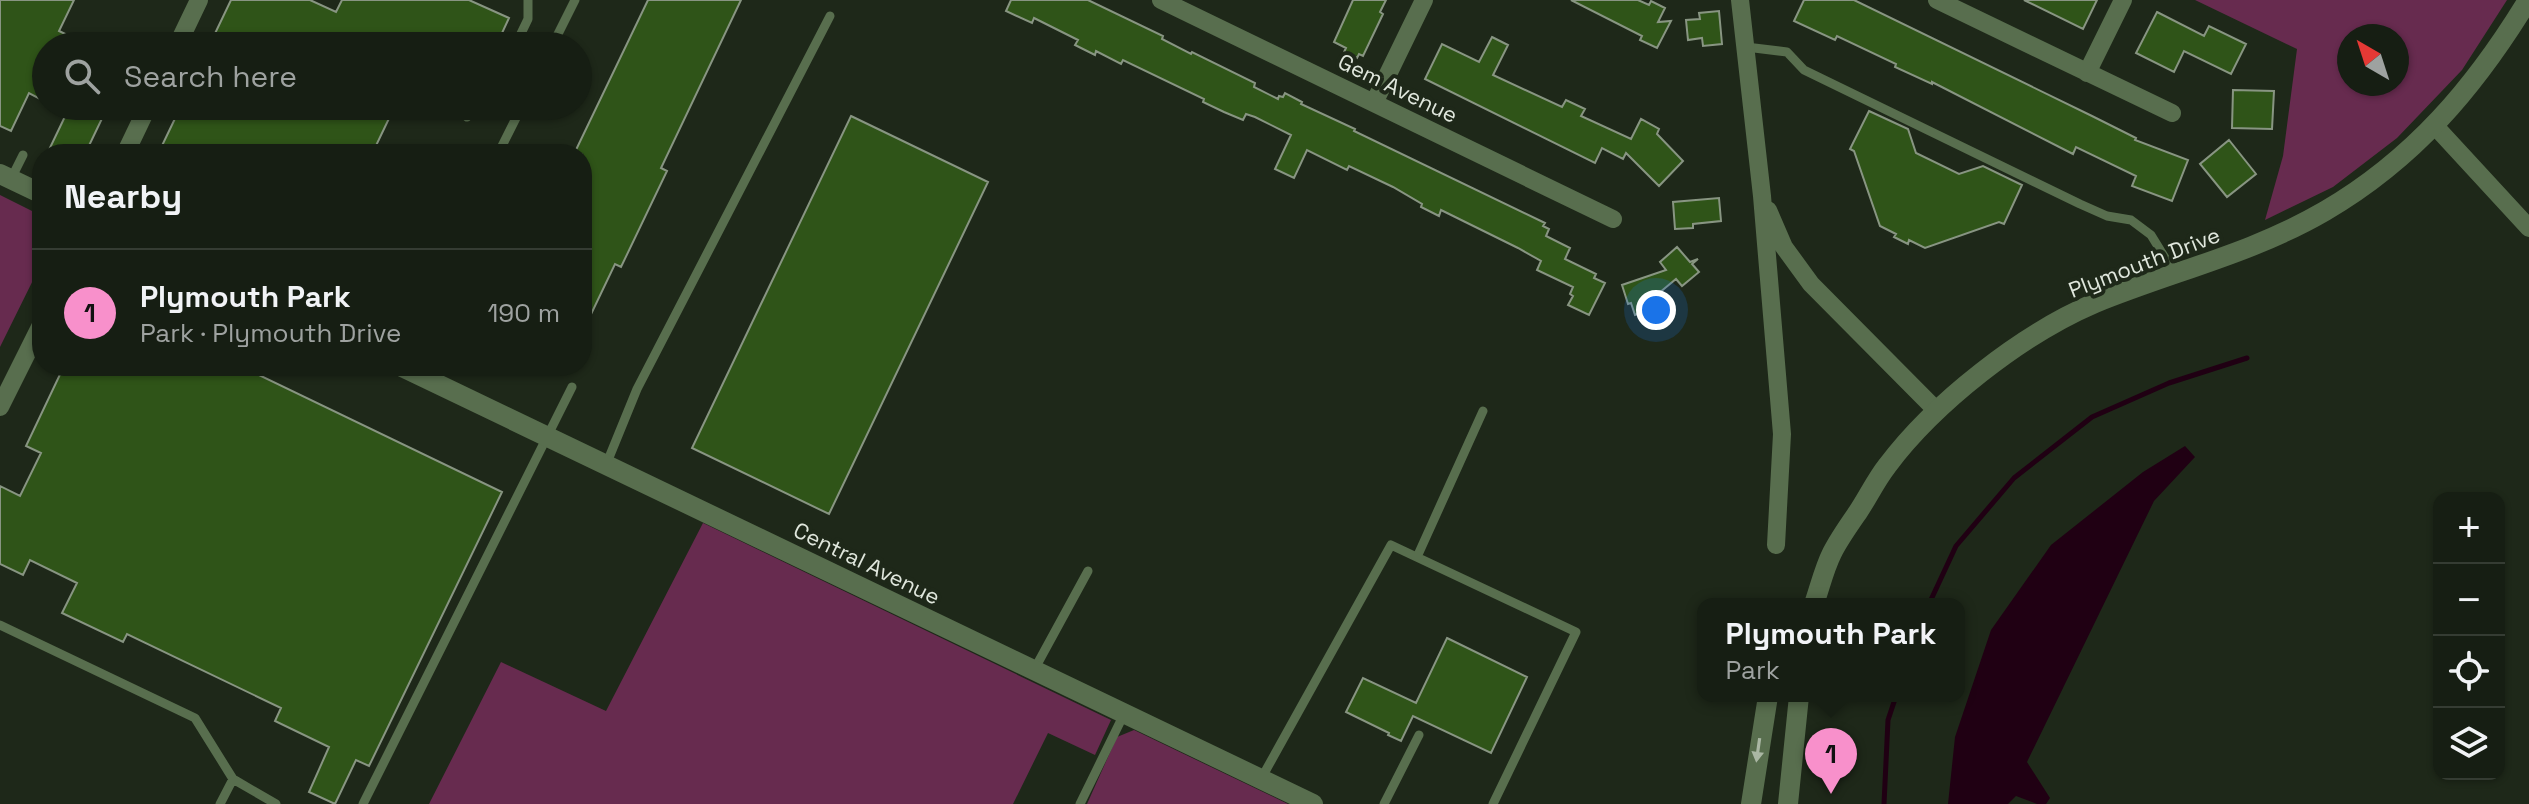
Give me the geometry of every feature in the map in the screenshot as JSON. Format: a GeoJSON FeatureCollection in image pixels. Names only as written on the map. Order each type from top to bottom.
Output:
{"type":"FeatureCollection","features":[{"type":"Feature","properties":{"kind":"street","name":"Gem Avenue"},"geometry":{"type":"LineString","coordinates":[[1161,0],[1613,219]]}},
{"type":"Feature","properties":{"kind":"street"},"geometry":{"type":"LineString","coordinates":[[1374,103],[1424,0]]}},
{"type":"Feature","properties":{"kind":"street"},"geometry":{"type":"LineString","coordinates":[[1740,0],[1762,196],[1782,434],[1776,545]]}},
{"type":"Feature","properties":{"kind":"street"},"geometry":{"type":"LineString","coordinates":[[1937,0],[2172,113]]}},
{"type":"Feature","properties":{"kind":"street"},"geometry":{"type":"LineString","coordinates":[[2087,73],[2123,0]]}},
{"type":"Feature","properties":{"kind":"street","name":"Plymouth Drive"},"geometry":{"type":"LineString","coordinates":[[1816,598],[1832,552],[1887,466],[1936,410],[2016,346],[2093,304],[2264,243],[2326,210],[2384,172],[2462,97],[2500,47],[2528,0]]}},
{"type":"Feature","properties":{"kind":"street"},"geometry":{"type":"LineString","coordinates":[[182,32],[193,2]]}},
{"type":"Feature","properties":{"kind":"street"},"geometry":{"type":"LineString","coordinates":[[130,144],[141,120]]}},
{"type":"Feature","properties":{"kind":"street"},"geometry":{"type":"LineString","coordinates":[[2435,126],[2527,223]]}},
{"type":"Feature","properties":{"kind":"street"},"geometry":{"type":"LineString","coordinates":[[6,176],[32,189]]}},
{"type":"Feature","properties":{"kind":"street"},"geometry":{"type":"LineString","coordinates":[[1762,196],[1784,247],[1811,284],[1936,410]]}},
{"type":"Feature","properties":{"kind":"street"},"geometry":{"type":"LineString","coordinates":[[0,407],[32,343]]}},
{"type":"Feature","properties":{"kind":"street","name":"Central Avenue"},"geometry":{"type":"LineString","coordinates":[[421,376],[1313,804]]}},
{"type":"Feature","properties":{"kind":"street"},"geometry":{"type":"LineString","coordinates":[[1751,804],[1767,702]]}},
{"type":"Feature","properties":{"kind":"street"},"geometry":{"type":"LineString","coordinates":[[1788,804],[1798,702]]}},
{"type":"Feature","properties":{"kind":"lane"},"geometry":{"type":"LineString","coordinates":[[522,32],[528,19],[528,0]]}},
{"type":"Feature","properties":{"kind":"lane"},"geometry":{"type":"LineString","coordinates":[[559,32],[575,0]]}},
{"type":"Feature","properties":{"kind":"lane"},"geometry":{"type":"LineString","coordinates":[[606,465],[637,389],[830,16]]}},
{"type":"Feature","properties":{"kind":"lane"},"geometry":{"type":"LineString","coordinates":[[1746,47],[1787,52],[1804,70],[2080,204],[2107,216],[2131,220],[2151,235],[2175,274]]}},
{"type":"Feature","properties":{"kind":"lane"},"geometry":{"type":"LineString","coordinates":[[503,144],[515,120]]}},
{"type":"Feature","properties":{"kind":"lane"},"geometry":{"type":"LineString","coordinates":[[6,176],[23,155]]}},
{"type":"Feature","properties":{"kind":"lane"},"geometry":{"type":"LineString","coordinates":[[363,804],[572,387]]}},
{"type":"Feature","properties":{"kind":"lane"},"geometry":{"type":"LineString","coordinates":[[1417,557],[1483,411]]}},
{"type":"Feature","properties":{"kind":"lane"},"geometry":{"type":"LineString","coordinates":[[1261,779],[1391,545],[1576,632],[1493,804]]}},
{"type":"Feature","properties":{"kind":"lane"},"geometry":{"type":"LineString","coordinates":[[1034,670],[1088,571]]}},
{"type":"Feature","properties":{"kind":"lane"},"geometry":{"type":"LineString","coordinates":[[0,625],[195,718],[233,779],[276,804]]}},
{"type":"Feature","properties":{"kind":"lane"},"geometry":{"type":"LineString","coordinates":[[1080,804],[1124,713]]}},
{"type":"Feature","properties":{"kind":"lane"},"geometry":{"type":"LineString","coordinates":[[1384,804],[1419,735]]}},
{"type":"Feature","properties":{"kind":"lane"},"geometry":{"type":"LineString","coordinates":[[220,804],[233,779]]}},
{"type":"Feature","properties":{"kind":"shaded area"},"geometry":{"type":"Polygon","coordinates":[[[2195,0],[2507,0],[2462,70],[2397,138],[2333,187],[2265,220],[2283,156],[2297,49],[2195,0]]]}},
{"type":"Feature","properties":{"kind":"shaded area"},"geometry":{"type":"Polygon","coordinates":[[[0,195],[32,211],[32,282],[0,347],[0,195]]]}},
{"type":"Feature","properties":{"kind":"shaded area"},"geometry":{"type":"Polygon","coordinates":[[[2185,446],[2195,457],[2154,501],[2027,762],[2050,798],[2046,804],[2016,796],[2008,804],[1948,804],[1955,737],[1991,630],[2051,545],[2143,472],[2185,446]]]}},
{"type":"Feature","properties":{"kind":"shaded area"},"geometry":{"type":"Polygon","coordinates":[[[703,523],[1111,720],[1095,755],[1048,733],[1013,804],[429,804],[501,662],[606,711],[703,523]]]}},
{"type":"Feature","properties":{"kind":"shaded area"},"geometry":{"type":"Polygon","coordinates":[[[1134,730],[1288,804],[1087,804],[1117,737],[1134,730]]]}},
{"type":"Feature","properties":{"kind":"building"},"geometry":{"type":"Polygon","coordinates":[[[0,0],[74,0],[61,32],[32,32],[32,95],[29,93],[11,131],[0,126],[0,0]]]}},
{"type":"Feature","properties":{"kind":"building"},"geometry":{"type":"Polygon","coordinates":[[[231,0],[310,0],[336,12],[342,0],[469,0],[509,18],[502,32],[216,32],[231,0]]]}},
{"type":"Feature","properties":{"kind":"building"},"geometry":{"type":"Polygon","coordinates":[[[648,0],[741,0],[661,168],[667,171],[621,267],[615,264],[592,312],[592,144],[579,144],[648,0]]]}},
{"type":"Feature","properties":{"kind":"building"},"geometry":{"type":"Polygon","coordinates":[[[1011,0],[1088,0],[1163,36],[1162,39],[1191,54],[1255,83],[1254,87],[1278,99],[1285,93],[1354,131],[1545,223],[1543,226],[1549,229],[1546,236],[1570,248],[1565,259],[1596,274],[1594,278],[1605,283],[1589,315],[1568,305],[1573,296],[1570,294],[1573,287],[1537,270],[1541,261],[1518,248],[1441,210],[1439,216],[1393,187],[1349,166],[1347,170],[1307,150],[1294,178],[1275,169],[1291,135],[1255,117],[1246,114],[1243,120],[1224,112],[1203,102],[1204,99],[1123,60],[1121,64],[1096,51],[1095,55],[1075,45],[1078,40],[1034,18],[1032,23],[1006,11],[1011,0]]]}},
{"type":"Feature","properties":{"kind":"building"},"geometry":{"type":"Polygon","coordinates":[[[1353,0],[1386,0],[1380,12],[1383,14],[1363,56],[1359,54],[1357,58],[1344,52],[1346,48],[1334,42],[1353,0]]]}},
{"type":"Feature","properties":{"kind":"building"},"geometry":{"type":"Polygon","coordinates":[[[1571,0],[1638,0],[1649,5],[1651,1],[1665,8],[1658,22],[1671,21],[1657,48],[1640,40],[1642,36],[1571,0]]]}},
{"type":"Feature","properties":{"kind":"building"},"geometry":{"type":"Polygon","coordinates":[[[1804,0],[1854,0],[2135,140],[2188,160],[2172,201],[2132,186],[2136,176],[2076,147],[2073,154],[1932,82],[1895,67],[1896,64],[1837,36],[1835,40],[1794,21],[1804,0]]]}},
{"type":"Feature","properties":{"kind":"building"},"geometry":{"type":"Polygon","coordinates":[[[2024,0],[2097,0],[2083,29],[2024,0]]]}},
{"type":"Feature","properties":{"kind":"building"},"geometry":{"type":"Polygon","coordinates":[[[1719,11],[1722,44],[1703,46],[1702,38],[1688,40],[1686,20],[1700,19],[1699,13],[1719,11]]]}},
{"type":"Feature","properties":{"kind":"building"},"geometry":{"type":"Polygon","coordinates":[[[2157,12],[2204,36],[2209,26],[2246,44],[2231,74],[2184,51],[2174,72],[2136,53],[2157,12]]]}},
{"type":"Feature","properties":{"kind":"building"},"geometry":{"type":"Polygon","coordinates":[[[1492,37],[1508,45],[1493,75],[1562,107],[1566,100],[1585,109],[1581,116],[1631,139],[1641,119],[1659,129],[1657,134],[1683,161],[1659,186],[1626,153],[1623,159],[1602,148],[1595,163],[1425,79],[1442,44],[1479,62],[1492,37]]]}},
{"type":"Feature","properties":{"kind":"building"},"geometry":{"type":"Polygon","coordinates":[[[2233,90],[2274,91],[2272,129],[2232,128],[2233,90]]]}},
{"type":"Feature","properties":{"kind":"building"},"geometry":{"type":"Polygon","coordinates":[[[1869,111],[1908,129],[1916,153],[1959,174],[1983,166],[2022,185],[2004,224],[1999,222],[1925,248],[1909,240],[1908,244],[1880,226],[1854,151],[1850,149],[1869,111]]]}},
{"type":"Feature","properties":{"kind":"building"},"geometry":{"type":"Polygon","coordinates":[[[851,116],[988,182],[829,514],[692,448],[851,116]]]}},
{"type":"Feature","properties":{"kind":"building"},"geometry":{"type":"Polygon","coordinates":[[[63,120],[101,120],[90,144],[52,144],[63,120]]]}},
{"type":"Feature","properties":{"kind":"building"},"geometry":{"type":"Polygon","coordinates":[[[174,120],[388,120],[377,144],[163,144],[174,120]]]}},
{"type":"Feature","properties":{"kind":"building"},"geometry":{"type":"Polygon","coordinates":[[[2229,140],[2256,174],[2227,197],[2200,164],[2229,140]]]}},
{"type":"Feature","properties":{"kind":"building"},"geometry":{"type":"Polygon","coordinates":[[[1719,198],[1721,221],[1675,229],[1673,202],[1719,198]]]}},
{"type":"Feature","properties":{"kind":"building"},"geometry":{"type":"Polygon","coordinates":[[[1677,247],[1690,262],[1698,259],[1692,264],[1699,272],[1682,286],[1676,279],[1653,298],[1657,308],[1635,315],[1622,285],[1666,270],[1660,262],[1677,247]]]}},
{"type":"Feature","properties":{"kind":"building"},"geometry":{"type":"Polygon","coordinates":[[[59,376],[261,376],[502,492],[369,766],[356,760],[335,804],[309,792],[329,747],[275,721],[281,708],[127,634],[123,642],[62,613],[77,583],[30,560],[23,575],[0,564],[0,486],[20,496],[41,453],[26,446],[59,376]]]}},
{"type":"Feature","properties":{"kind":"building"},"geometry":{"type":"Polygon","coordinates":[[[1447,638],[1527,677],[1491,753],[1413,716],[1401,741],[1346,712],[1363,678],[1416,703],[1447,638]]]}},
{"type":"Feature","properties":{"kind":"waterway"},"geometry":{"type":"LineString","coordinates":[[1932,598],[1956,546],[2014,478],[2092,417],[2169,383],[2247,358]]}},
{"type":"Feature","properties":{"kind":"waterway"},"geometry":{"type":"LineString","coordinates":[[1884,804],[1888,720],[1894,702]]}},
{"type":"Feature","properties":{"kind":"place","name":"Plymouth Park"},"geometry":{"type":"Point","coordinates":[1831,794]}}]}
